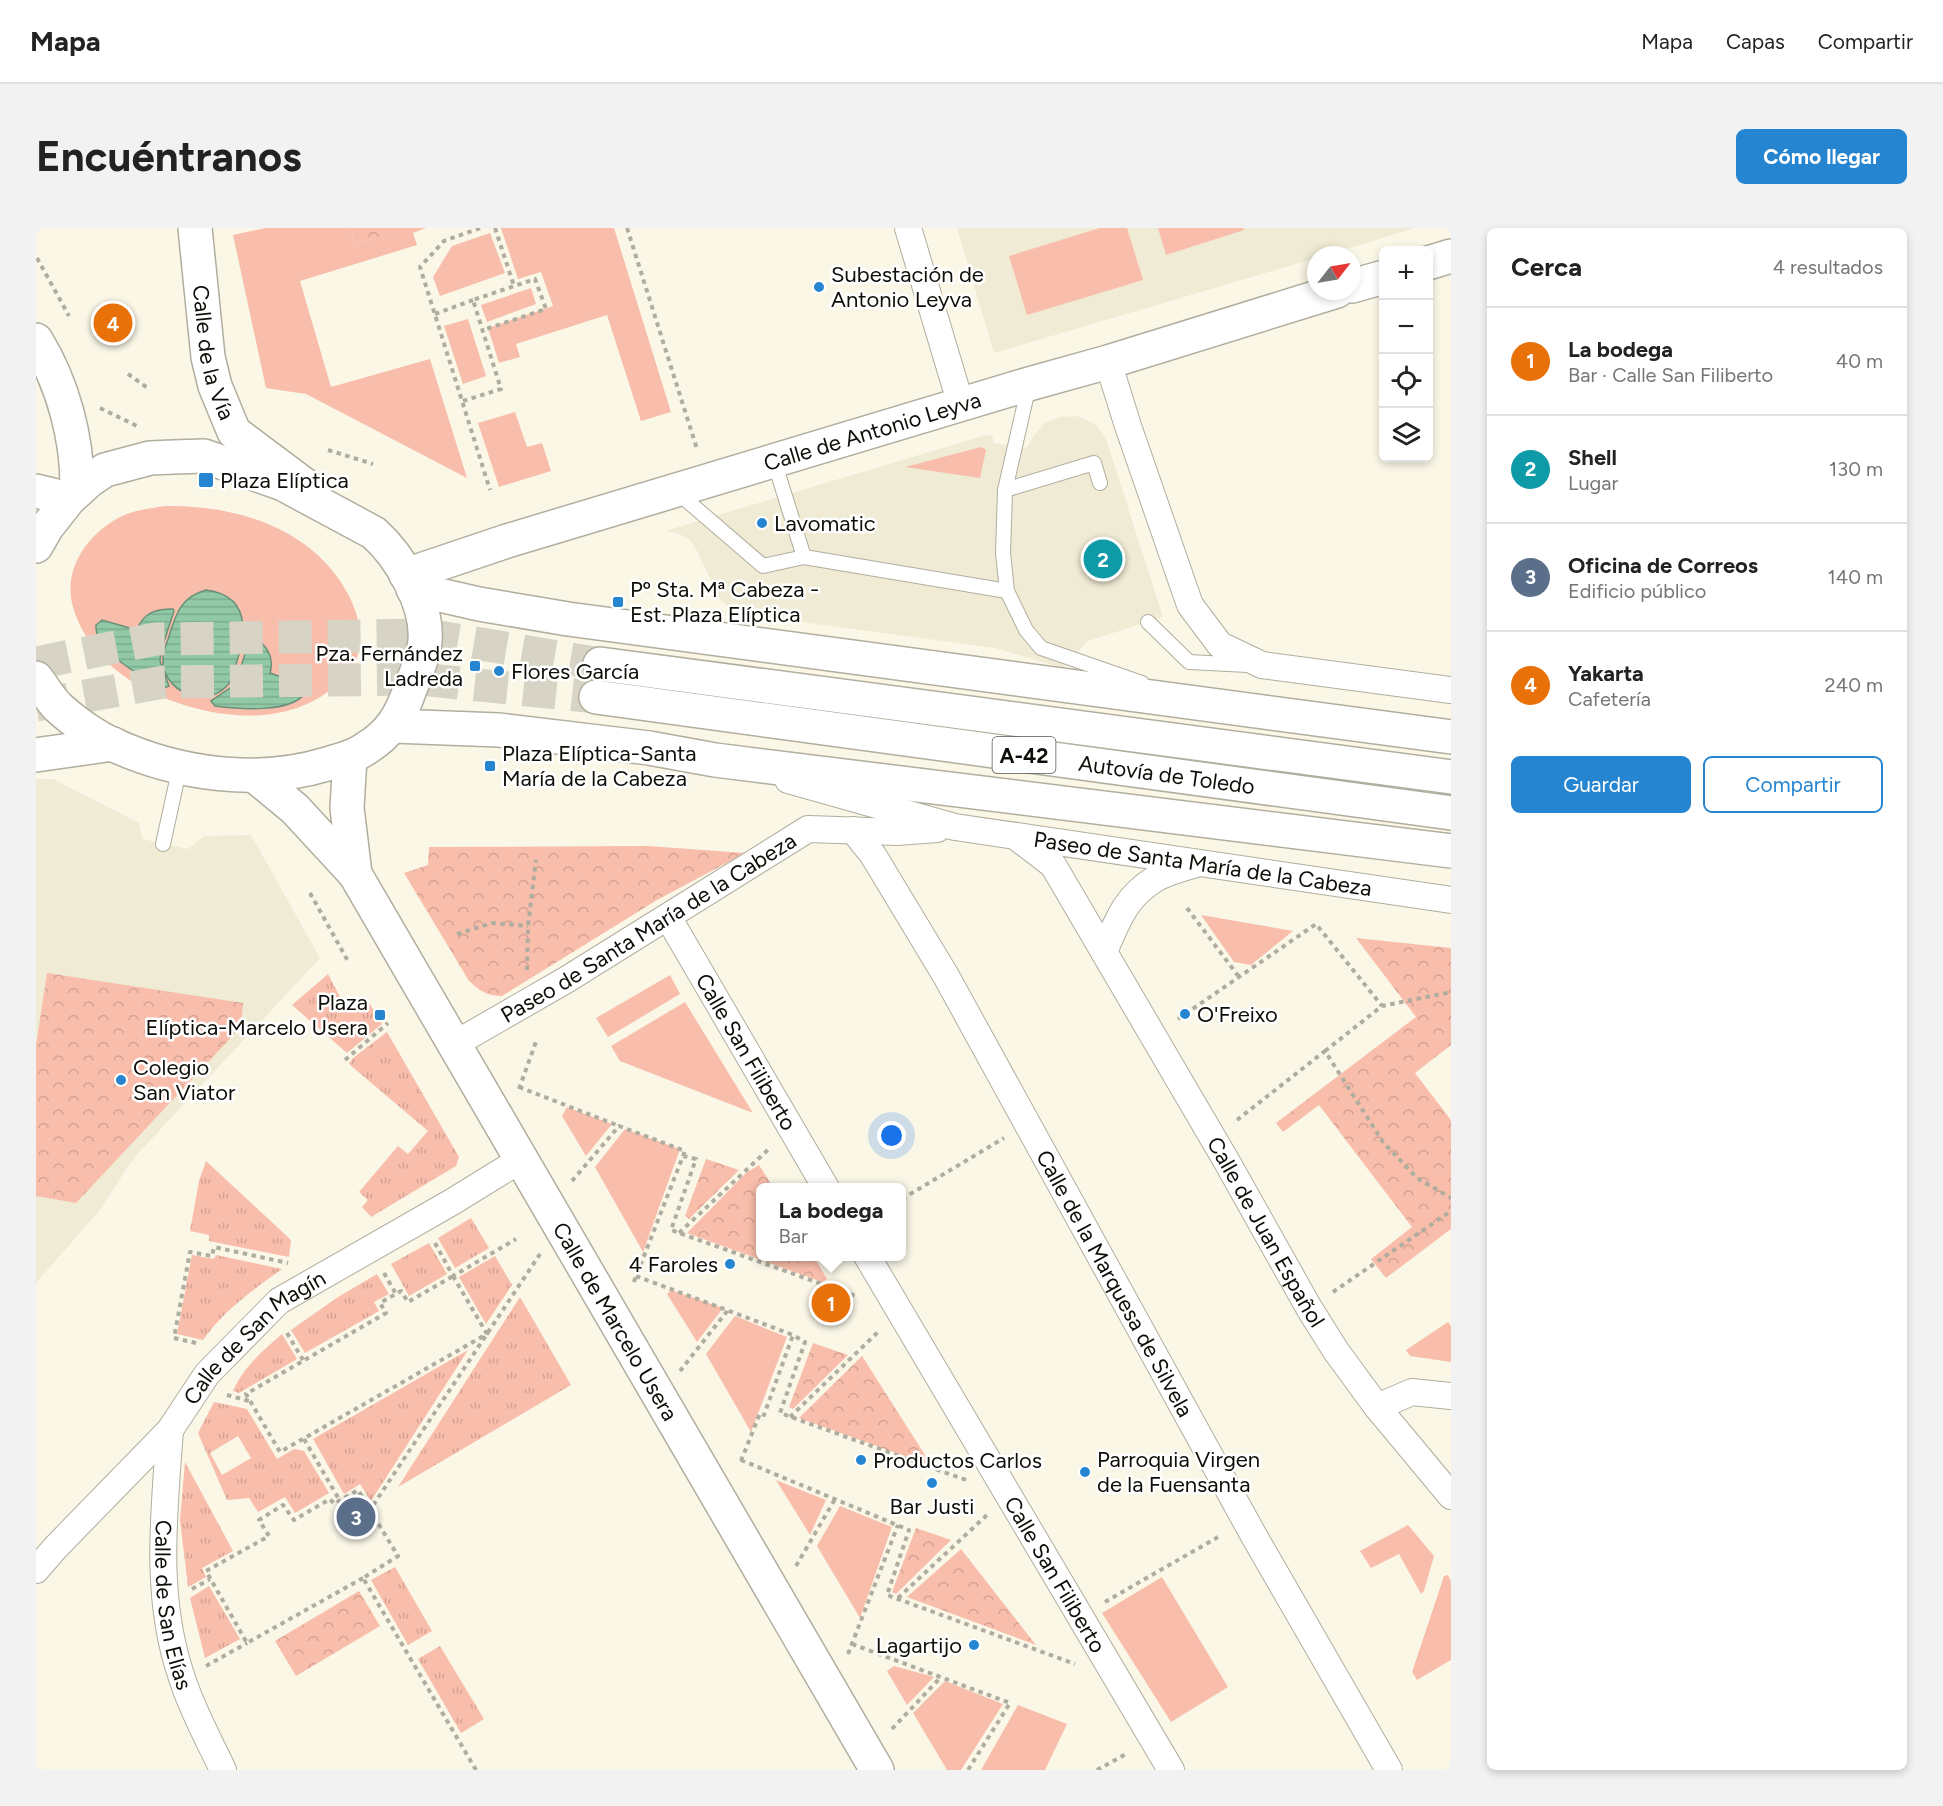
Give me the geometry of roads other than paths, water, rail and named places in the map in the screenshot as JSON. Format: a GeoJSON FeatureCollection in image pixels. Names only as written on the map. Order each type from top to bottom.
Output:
{"type":"FeatureCollection","features":[{"type":"Feature","properties":{"kind":"main road","name":"Calle de la Vía"},"geometry":{"type":"LineString","coordinates":[[195,228],[208,357],[215,386],[234,432],[354,522]]}},
{"type":"Feature","properties":{"kind":"main road"},"geometry":{"type":"LineString","coordinates":[[1433,261],[1451,256]]}},
{"type":"Feature","properties":{"kind":"main road"},"geometry":{"type":"LineString","coordinates":[[1361,283],[1379,278]]}},
{"type":"Feature","properties":{"kind":"main road","name":"Calle de Antonio Leyva"},"geometry":{"type":"LineString","coordinates":[[410,582],[507,541],[1308,300]]}},
{"type":"Feature","properties":{"kind":"main road"},"geometry":{"type":"LineString","coordinates":[[36,340],[48,359],[69,421],[76,464],[73,495]]}},
{"type":"Feature","properties":{"kind":"main road"},"geometry":{"type":"LineString","coordinates":[[36,546],[47,527],[73,495],[105,470],[150,458],[204,456],[283,484],[365,527],[382,540],[410,582],[420,604],[424,622],[423,652],[408,697],[393,726],[375,743],[350,757],[292,773],[255,776],[217,773],[146,757],[113,744],[58,706],[36,678]]}},
{"type":"Feature","properties":{"kind":"main road"},"geometry":{"type":"LineString","coordinates":[[36,491],[73,495]]}},
{"type":"Feature","properties":{"kind":"main road"},"geometry":{"type":"LineString","coordinates":[[410,582],[479,604],[568,619],[1451,737]]}},
{"type":"Feature","properties":{"kind":"main road","name":"Autovía de Toledo"},"geometry":{"type":"LineString","coordinates":[[600,664],[1451,777]]}},
{"type":"Feature","properties":{"kind":"main road","name":"Autovía de Toledo"},"geometry":{"type":"LineString","coordinates":[[596,697],[1451,813]]}},
{"type":"Feature","properties":{"kind":"main road"},"geometry":{"type":"LineString","coordinates":[[393,726],[498,730],[649,748],[715,760],[1451,851]]}},
{"type":"Feature","properties":{"kind":"main road"},"geometry":{"type":"LineString","coordinates":[[36,755],[113,744]]}},
{"type":"Feature","properties":{"kind":"main road","name":"Calle de Marcelo Usera"},"geometry":{"type":"LineString","coordinates":[[350,757],[347,808],[355,874]]}},
{"type":"Feature","properties":{"kind":"main road","name":"Calle de Marcelo Usera"},"geometry":{"type":"LineString","coordinates":[[255,776],[296,809],[355,874],[877,1770]]}},
{"type":"Feature","properties":{"kind":"street"},"geometry":{"type":"LineString","coordinates":[[908,228],[961,405]]}},
{"type":"Feature","properties":{"kind":"street"},"geometry":{"type":"LineString","coordinates":[[1108,362],[1190,605],[1220,645],[1262,665],[1451,690]]}},
{"type":"Feature","properties":{"kind":"street","name":"Paseo de Santa María de la Cabeza"},"geometry":{"type":"LineString","coordinates":[[715,760],[955,827],[1451,900]]}},
{"type":"Feature","properties":{"kind":"street","name":"Paseo de Santa María de la Cabeza"},"geometry":{"type":"LineString","coordinates":[[453,1045],[532,1000],[808,829],[897,831],[955,827]]}},
{"type":"Feature","properties":{"kind":"street","name":"Calle de la Marquesa de Silvela"},"geometry":{"type":"LineString","coordinates":[[853,830],[873,855],[946,976],[1254,1536],[1389,1770]]}},
{"type":"Feature","properties":{"kind":"street","name":"Calle de Juan Español"},"geometry":{"type":"LineString","coordinates":[[1015,836],[1053,865],[1336,1351],[1377,1407],[1451,1496]]}},
{"type":"Feature","properties":{"kind":"street"},"geometry":{"type":"LineString","coordinates":[[1104,952],[1122,909],[1132,898],[1156,878],[1198,863]]}},
{"type":"Feature","properties":{"kind":"street","name":"Calle San Filiberto"},"geometry":{"type":"LineString","coordinates":[[668,917],[823,1183]]}},
{"type":"Feature","properties":{"kind":"street","name":"Calle de San Magín"},"geometry":{"type":"LineString","coordinates":[[36,1570],[170,1430],[207,1374],[279,1301],[452,1202],[520,1160]]}},
{"type":"Feature","properties":{"kind":"street","name":"Calle San Filiberto"},"geometry":{"type":"LineString","coordinates":[[869,1261],[1171,1770]]}},
{"type":"Feature","properties":{"kind":"street"},"geometry":{"type":"LineString","coordinates":[[1377,1407],[1412,1392],[1451,1396]]}},
{"type":"Feature","properties":{"kind":"street","name":"Calle de San Elías"},"geometry":{"type":"LineString","coordinates":[[170,1430],[162,1542],[165,1604],[182,1679],[223,1770]]}},
{"type":"Feature","properties":{"kind":"lane"},"geometry":{"type":"LineString","coordinates":[[1029,384],[1005,490],[1003,553],[1007,591],[1026,630],[1041,648],[1210,705]]}},
{"type":"Feature","properties":{"kind":"lane"},"geometry":{"type":"LineString","coordinates":[[774,461],[804,557]]}},
{"type":"Feature","properties":{"kind":"lane"},"geometry":{"type":"LineString","coordinates":[[1005,490],[1094,463],[1100,483]]}},
{"type":"Feature","properties":{"kind":"lane"},"geometry":{"type":"LineString","coordinates":[[675,490],[763,566],[804,557],[1007,591]]}},
{"type":"Feature","properties":{"kind":"lane"},"geometry":{"type":"LineString","coordinates":[[1148,622],[1189,662],[1262,665]]}},
{"type":"Feature","properties":{"kind":"lane"},"geometry":{"type":"LineString","coordinates":[[164,844],[180,766]]}},
{"type":"Feature","properties":{"kind":"tunnel"},"geometry":{"type":"LineString","coordinates":[[36,663],[156,639],[427,635],[600,664]]}},
{"type":"Feature","properties":{"kind":"tunnel"},"geometry":{"type":"LineString","coordinates":[[36,705],[164,682],[420,679],[596,697]]}},
{"type":"Feature","properties":{"kind":"place","name":"Subestación de Antonio Leyva"},"geometry":{"type":"Point","coordinates":[819,287]}},
{"type":"Feature","properties":{"kind":"place","name":"Yakarta"},"geometry":{"type":"Point","coordinates":[113,323]}},
{"type":"Feature","properties":{"kind":"place","name":"Plaza Elíptica"},"geometry":{"type":"Point","coordinates":[206,480]}},
{"type":"Feature","properties":{"kind":"place","name":"Lavomatic"},"geometry":{"type":"Point","coordinates":[762,523]}},
{"type":"Feature","properties":{"kind":"place","name":"Shell"},"geometry":{"type":"Point","coordinates":[1103,559]}},
{"type":"Feature","properties":{"kind":"place","name":"Pº Sta. Mª Cabeza - Est. Plaza Elíptica"},"geometry":{"type":"Point","coordinates":[618,602]}},
{"type":"Feature","properties":{"kind":"place","name":"Pza. Fernández Ladreda"},"geometry":{"type":"Point","coordinates":[475,666]}},
{"type":"Feature","properties":{"kind":"place","name":"Flores García"},"geometry":{"type":"Point","coordinates":[499,671]}},
{"type":"Feature","properties":{"kind":"place","name":"Plaza Elíptica-Santa María de la Cabeza"},"geometry":{"type":"Point","coordinates":[490,766]}},
{"type":"Feature","properties":{"kind":"place","name":"O'Freixo"},"geometry":{"type":"Point","coordinates":[1185,1014]}},
{"type":"Feature","properties":{"kind":"place","name":"Plaza Elíptica-Marcelo Usera"},"geometry":{"type":"Point","coordinates":[380,1015]}},
{"type":"Feature","properties":{"kind":"place","name":"Colegio San Viator"},"geometry":{"type":"Point","coordinates":[121,1080]}},
{"type":"Feature","properties":{"kind":"place","name":"4 Faroles"},"geometry":{"type":"Point","coordinates":[730,1264]}},
{"type":"Feature","properties":{"kind":"place","name":"La bodega"},"geometry":{"type":"Point","coordinates":[831,1303]}},
{"type":"Feature","properties":{"kind":"place","name":"Productos Carlos"},"geometry":{"type":"Point","coordinates":[861,1460]}},
{"type":"Feature","properties":{"kind":"place","name":"Parroquia Virgen de la Fuensanta"},"geometry":{"type":"Point","coordinates":[1085,1472]}},
{"type":"Feature","properties":{"kind":"place","name":"Bar Justi"},"geometry":{"type":"Point","coordinates":[932,1483]}},
{"type":"Feature","properties":{"kind":"place","name":"Oficina de Correos"},"geometry":{"type":"Point","coordinates":[356,1517]}},
{"type":"Feature","properties":{"kind":"place","name":"Lagartijo"},"geometry":{"type":"Point","coordinates":[974,1645]}}]}
